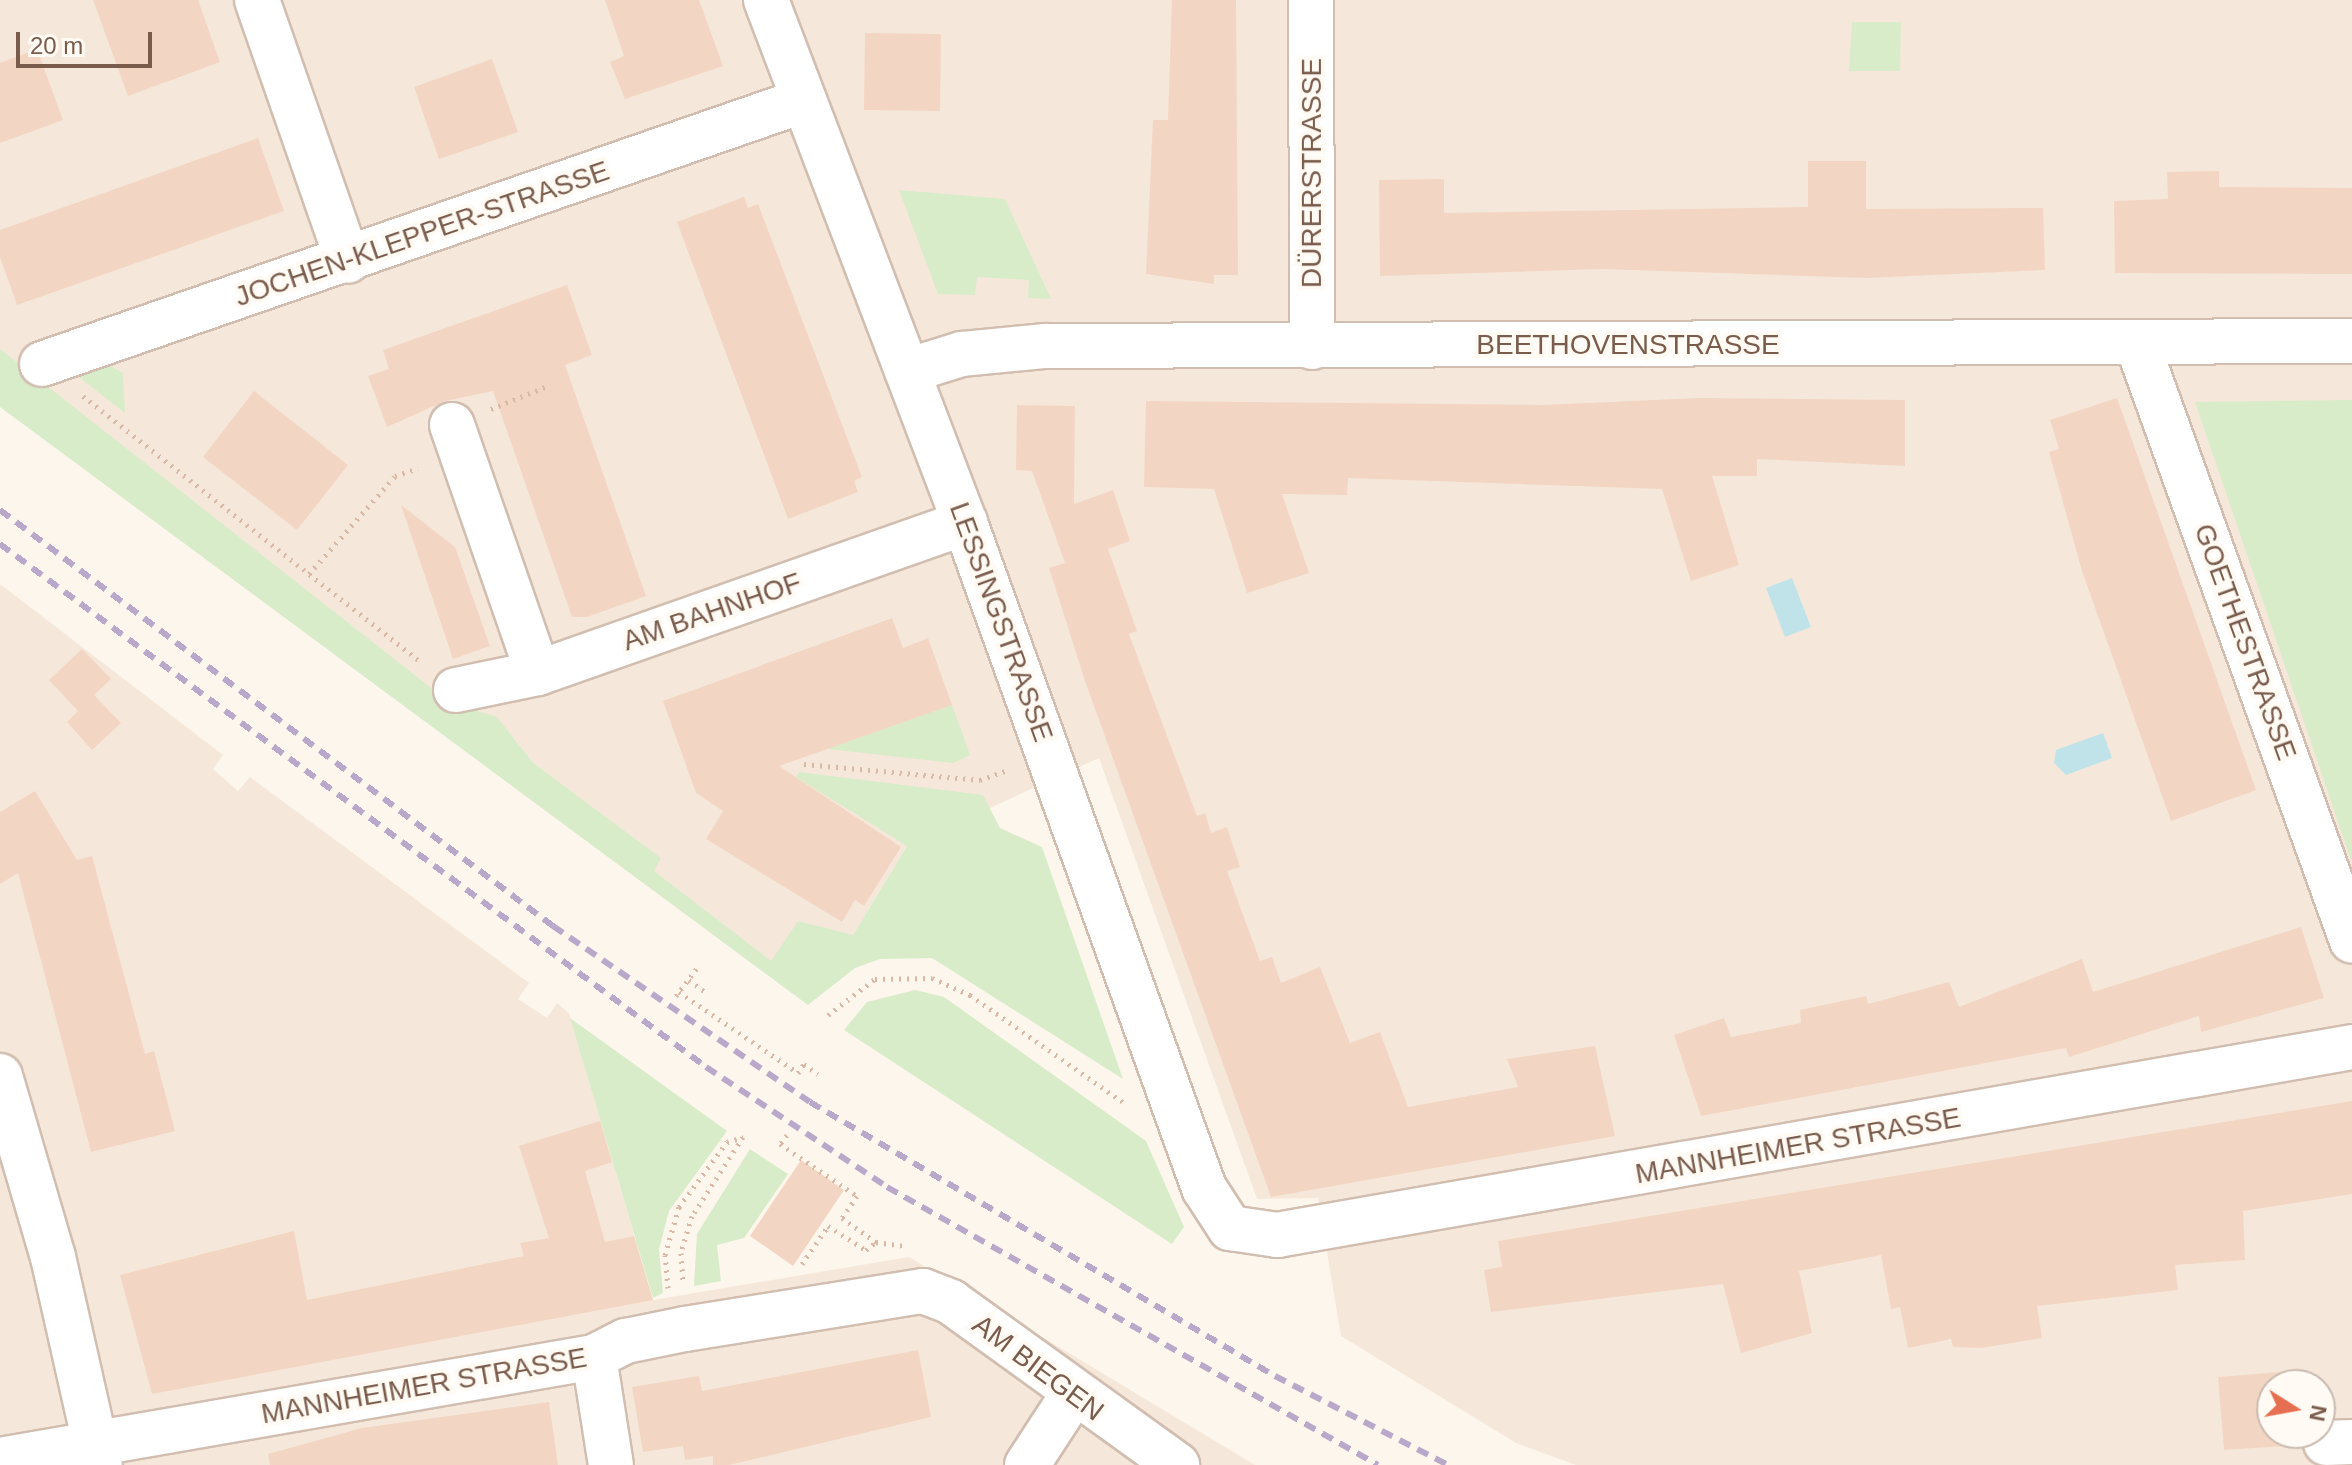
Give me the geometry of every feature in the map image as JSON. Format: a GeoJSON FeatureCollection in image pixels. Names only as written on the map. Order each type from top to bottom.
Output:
{"type":"FeatureCollection","features":[{"type":"Feature","properties":{"kind":"street"},"geometry":{"type":"LineString","coordinates":[[257,0],[348,261]]}},
{"type":"Feature","properties":{"kind":"street","name":"LESSINGSTRASSE"},"geometry":{"type":"LineString","coordinates":[[766,0],[965,523],[1204,1188],[1217,1214],[1244,1235]]}},
{"type":"Feature","properties":{"kind":"street","name":"DÜRERSTRASSE"},"geometry":{"type":"LineString","coordinates":[[1311,0],[1312,347]]}},
{"type":"Feature","properties":{"kind":"street","name":"JOCHEN-KLEPPER-STRASSE"},"geometry":{"type":"LineString","coordinates":[[42,364],[348,261],[802,101]]}},
{"type":"Feature","properties":{"kind":"street","name":"BEETHOVENSTRASSE"},"geometry":{"type":"LineString","coordinates":[[907,371],[962,354],[1045,346],[2352,341]]}},
{"type":"Feature","properties":{"kind":"street","name":"GOETHESTRASSE"},"geometry":{"type":"LineString","coordinates":[[2137,343],[2352,941]]}},
{"type":"Feature","properties":{"kind":"street"},"geometry":{"type":"LineString","coordinates":[[457,439],[538,673]]}},
{"type":"Feature","properties":{"kind":"street","name":"AM BAHNHOF"},"geometry":{"type":"LineString","coordinates":[[456,690],[538,673],[965,523]]}},
{"type":"Feature","properties":{"kind":"street","name":"MANNHEIMER STRASSE"},"geometry":{"type":"LineString","coordinates":[[1244,1235],[1516,1195],[2352,1047]]}},
{"type":"Feature","properties":{"kind":"street"},"geometry":{"type":"LineString","coordinates":[[0,1076],[53,1257],[98,1455]]}},
{"type":"Feature","properties":{"kind":"street","name":"AM BIEGEN"},"geometry":{"type":"LineString","coordinates":[[892,1292],[923,1291],[951,1302],[1072,1396],[1177,1465]]}},
{"type":"Feature","properties":{"kind":"street","name":"MANNHEIMER STRASSE"},"geometry":{"type":"LineString","coordinates":[[0,1460],[98,1455],[594,1357],[626,1341],[892,1292]]}},
{"type":"Feature","properties":{"kind":"street"},"geometry":{"type":"LineString","coordinates":[[594,1357],[611,1465]]}},
{"type":"Feature","properties":{"kind":"street"},"geometry":{"type":"LineString","coordinates":[[1027,1465],[1072,1396]]}},
{"type":"Feature","properties":{"kind":"path"},"geometry":{"type":"LineString","coordinates":[[42,364],[456,690]]}},
{"type":"Feature","properties":{"kind":"path"},"geometry":{"type":"LineString","coordinates":[[309,574],[395,476],[550,385]]}},
{"type":"Feature","properties":{"kind":"path"},"geometry":{"type":"LineString","coordinates":[[804,764],[980,780],[1049,754]]}},
{"type":"Feature","properties":{"kind":"path"},"geometry":{"type":"LineString","coordinates":[[697,968],[677,994],[798,1073],[804,1064],[818,1074]]}},
{"type":"Feature","properties":{"kind":"path"},"geometry":{"type":"LineString","coordinates":[[828,1015],[875,979],[932,978],[970,995],[1134,1106]]}},
{"type":"Feature","properties":{"kind":"path"},"geometry":{"type":"LineString","coordinates":[[688,980],[707,993]]}},
{"type":"Feature","properties":{"kind":"path"},"geometry":{"type":"LineString","coordinates":[[787,1135],[780,1144],[857,1196],[842,1218],[876,1242],[898,1243]]}},
{"type":"Feature","properties":{"kind":"path"},"geometry":{"type":"LineString","coordinates":[[669,1291],[665,1255],[679,1207],[727,1142],[743,1137],[684,1235],[684,1286]]}},
{"type":"Feature","properties":{"kind":"path"},"geometry":{"type":"LineString","coordinates":[[806,1257],[828,1226],[866,1250],[876,1242]]}},
{"type":"Feature","properties":{"kind":"shaded area"},"geometry":{"type":"Polygon","coordinates":[[[0,0],[2352,0],[2352,1465],[1576,1465],[1516,1443],[1341,1336],[1318,1198],[1257,1199],[1099,758],[907,846],[853,935],[771,962],[0,372],[0,0]]]}},
{"type":"Feature","properties":{"kind":"shaded area"},"geometry":{"type":"Polygon","coordinates":[[[0,584],[223,755],[213,769],[238,791],[250,777],[529,983],[518,999],[547,1018],[557,1003],[569,1013],[653,1300],[909,1257],[1255,1465],[0,1465],[0,584]]]}},
{"type":"Feature","properties":{"kind":"green space"},"geometry":{"type":"Polygon","coordinates":[[[1852,22],[1901,22],[1900,71],[1849,71],[1852,22]]]}},
{"type":"Feature","properties":{"kind":"green space"},"geometry":{"type":"Polygon","coordinates":[[[899,190],[1005,199],[1051,299],[1028,298],[1029,280],[977,277],[975,295],[938,294],[899,190]]]}},
{"type":"Feature","properties":{"kind":"green space"},"geometry":{"type":"Polygon","coordinates":[[[0,349],[449,702],[497,717],[533,763],[661,858],[654,871],[771,961],[798,921],[853,935],[907,846],[796,777],[799,772],[983,795],[1000,828],[1042,847],[1123,1079],[932,958],[880,959],[855,968],[808,1005],[0,407],[0,349]]]}},
{"type":"Feature","properties":{"kind":"green space"},"geometry":{"type":"Polygon","coordinates":[[[107,364],[123,373],[125,413],[71,371],[107,364]]]}},
{"type":"Feature","properties":{"kind":"green space"},"geometry":{"type":"Polygon","coordinates":[[[2352,400],[2352,863],[2195,402],[2352,400]]]}},
{"type":"Feature","properties":{"kind":"green space"},"geometry":{"type":"Polygon","coordinates":[[[952,705],[970,755],[953,763],[827,749],[952,705]]]}},
{"type":"Feature","properties":{"kind":"green space"},"geometry":{"type":"Polygon","coordinates":[[[915,990],[944,997],[1146,1141],[1184,1227],[1172,1244],[844,1030],[867,1002],[915,990]]]}},
{"type":"Feature","properties":{"kind":"green space"},"geometry":{"type":"Polygon","coordinates":[[[570,1018],[727,1131],[669,1211],[659,1249],[663,1293],[653,1298],[570,1018]]]}},
{"type":"Feature","properties":{"kind":"green space"},"geometry":{"type":"Polygon","coordinates":[[[750,1149],[788,1174],[744,1238],[717,1245],[721,1281],[694,1286],[697,1234],[750,1149]]]}},
{"type":"Feature","properties":{"kind":"water"},"geometry":{"type":"Polygon","coordinates":[[[1792,578],[1811,627],[1785,637],[1766,588],[1792,578]]]}},
{"type":"Feature","properties":{"kind":"water"},"geometry":{"type":"Polygon","coordinates":[[[2103,733],[2112,758],[2066,775],[2054,763],[2056,750],[2103,733]]]}},
{"type":"Feature","properties":{"kind":"building"},"geometry":{"type":"Polygon","coordinates":[[[93,0],[198,0],[220,62],[128,96],[93,0]]]}},
{"type":"Feature","properties":{"kind":"building"},"geometry":{"type":"Polygon","coordinates":[[[605,0],[699,0],[723,66],[625,99],[610,62],[624,56],[605,0]]]}},
{"type":"Feature","properties":{"kind":"building"},"geometry":{"type":"Polygon","coordinates":[[[1172,0],[1236,0],[1238,275],[1214,275],[1214,284],[1146,274],[1153,120],[1168,120],[1172,0]]]}},
{"type":"Feature","properties":{"kind":"building"},"geometry":{"type":"Polygon","coordinates":[[[865,33],[941,34],[940,111],[864,110],[865,33]]]}},
{"type":"Feature","properties":{"kind":"building"},"geometry":{"type":"Polygon","coordinates":[[[37,49],[63,120],[0,143],[0,63],[37,49]]]}},
{"type":"Feature","properties":{"kind":"building"},"geometry":{"type":"Polygon","coordinates":[[[492,59],[518,132],[439,159],[414,87],[492,59]]]}},
{"type":"Feature","properties":{"kind":"building"},"geometry":{"type":"Polygon","coordinates":[[[258,138],[284,211],[17,305],[0,257],[0,230],[258,138]]]}},
{"type":"Feature","properties":{"kind":"building"},"geometry":{"type":"Polygon","coordinates":[[[1808,161],[1866,161],[1866,209],[2043,208],[2045,270],[1866,278],[1601,269],[1380,276],[1379,180],[1444,179],[1444,213],[1808,207],[1808,161]]]}},
{"type":"Feature","properties":{"kind":"building"},"geometry":{"type":"Polygon","coordinates":[[[2219,171],[2219,187],[2352,188],[2352,274],[2115,273],[2114,201],[2168,199],[2167,172],[2219,171]]]}},
{"type":"Feature","properties":{"kind":"building"},"geometry":{"type":"Polygon","coordinates":[[[744,197],[748,208],[758,204],[862,477],[854,481],[858,492],[788,519],[677,222],[744,197]]]}},
{"type":"Feature","properties":{"kind":"building"},"geometry":{"type":"Polygon","coordinates":[[[567,285],[592,355],[565,365],[646,596],[587,617],[572,617],[493,391],[445,401],[387,427],[368,376],[389,369],[383,350],[567,285]]]}},
{"type":"Feature","properties":{"kind":"building"},"geometry":{"type":"Polygon","coordinates":[[[254,391],[348,465],[297,530],[203,457],[254,391]]]}},
{"type":"Feature","properties":{"kind":"building"},"geometry":{"type":"Polygon","coordinates":[[[1697,398],[1905,400],[1905,466],[1757,459],[1757,476],[1712,476],[1739,565],[1691,581],[1662,489],[1348,478],[1347,495],[1282,494],[1309,573],[1247,593],[1214,489],[1144,487],[1146,401],[1543,405],[1697,398]]]}},
{"type":"Feature","properties":{"kind":"building"},"geometry":{"type":"Polygon","coordinates":[[[2117,398],[2256,790],[2171,821],[2082,571],[2049,452],[2059,449],[2050,420],[2117,398]]]}},
{"type":"Feature","properties":{"kind":"building"},"geometry":{"type":"Polygon","coordinates":[[[1017,405],[1075,406],[1074,504],[1113,490],[1130,541],[1108,549],[1137,631],[1129,634],[1197,816],[1205,813],[1211,833],[1227,827],[1240,867],[1227,871],[1260,961],[1272,957],[1281,983],[1320,967],[1350,1043],[1380,1032],[1408,1107],[1518,1087],[1507,1059],[1595,1046],[1615,1136],[1271,1197],[1085,681],[1049,568],[1065,563],[1032,471],[1016,470],[1017,405]]]}},
{"type":"Feature","properties":{"kind":"building"},"geometry":{"type":"Polygon","coordinates":[[[401,505],[455,547],[490,646],[453,659],[401,505]]]}},
{"type":"Feature","properties":{"kind":"building"},"geometry":{"type":"Polygon","coordinates":[[[892,618],[903,648],[928,638],[952,705],[779,766],[901,847],[864,906],[855,900],[842,922],[706,839],[723,811],[696,793],[663,701],[892,618]]]}},
{"type":"Feature","properties":{"kind":"building"},"geometry":{"type":"Polygon","coordinates":[[[82,649],[111,679],[94,695],[121,723],[92,750],[67,722],[78,711],[49,680],[82,649]]]}},
{"type":"Feature","properties":{"kind":"building"},"geometry":{"type":"Polygon","coordinates":[[[35,791],[77,860],[92,856],[145,1054],[154,1051],[175,1131],[91,1152],[18,873],[0,884],[0,812],[35,791]]]}},
{"type":"Feature","properties":{"kind":"building"},"geometry":{"type":"Polygon","coordinates":[[[2301,927],[2324,998],[2201,1032],[2199,1016],[2069,1057],[2066,1048],[1701,1116],[1674,1035],[1724,1018],[1731,1037],[1801,1023],[1800,1010],[1866,996],[1868,1004],[1949,982],[1959,1007],[2082,959],[2093,992],[2301,927]]]}},
{"type":"Feature","properties":{"kind":"building"},"geometry":{"type":"Polygon","coordinates":[[[2352,1101],[2352,1194],[2243,1211],[2245,1260],[2175,1265],[2178,1290],[2037,1306],[2042,1338],[1981,1348],[1953,1347],[1951,1339],[1908,1348],[1900,1307],[1891,1309],[1881,1255],[1799,1271],[1812,1333],[1741,1353],[1723,1284],[1491,1312],[1484,1270],[1502,1267],[1498,1241],[2352,1101]]]}},
{"type":"Feature","properties":{"kind":"building"},"geometry":{"type":"Polygon","coordinates":[[[600,1121],[612,1162],[585,1171],[605,1242],[634,1236],[653,1300],[152,1394],[120,1275],[294,1231],[307,1300],[524,1256],[520,1243],[549,1238],[519,1146],[600,1121]]]}},
{"type":"Feature","properties":{"kind":"building"},"geometry":{"type":"Polygon","coordinates":[[[801,1160],[844,1190],[793,1266],[750,1236],[801,1160]]]}},
{"type":"Feature","properties":{"kind":"building"},"geometry":{"type":"Polygon","coordinates":[[[918,1350],[931,1417],[729,1465],[713,1465],[713,1456],[685,1460],[683,1446],[643,1452],[632,1387],[699,1376],[702,1391],[918,1350]]]}},
{"type":"Feature","properties":{"kind":"building"},"geometry":{"type":"Polygon","coordinates":[[[2256,1374],[2256,1448],[2224,1450],[2218,1377],[2256,1374]]]}},
{"type":"Feature","properties":{"kind":"building"},"geometry":{"type":"Polygon","coordinates":[[[549,1402],[558,1465],[270,1465],[268,1454],[362,1428],[549,1402]]]}},
{"type":"Feature","properties":{"kind":"railway"},"geometry":{"type":"LineString","coordinates":[[0,510],[553,926],[810,1102],[1275,1376],[1448,1465]]}},
{"type":"Feature","properties":{"kind":"railway"},"geometry":{"type":"LineString","coordinates":[[0,544],[706,1067],[887,1187],[1378,1465]]}}]}
